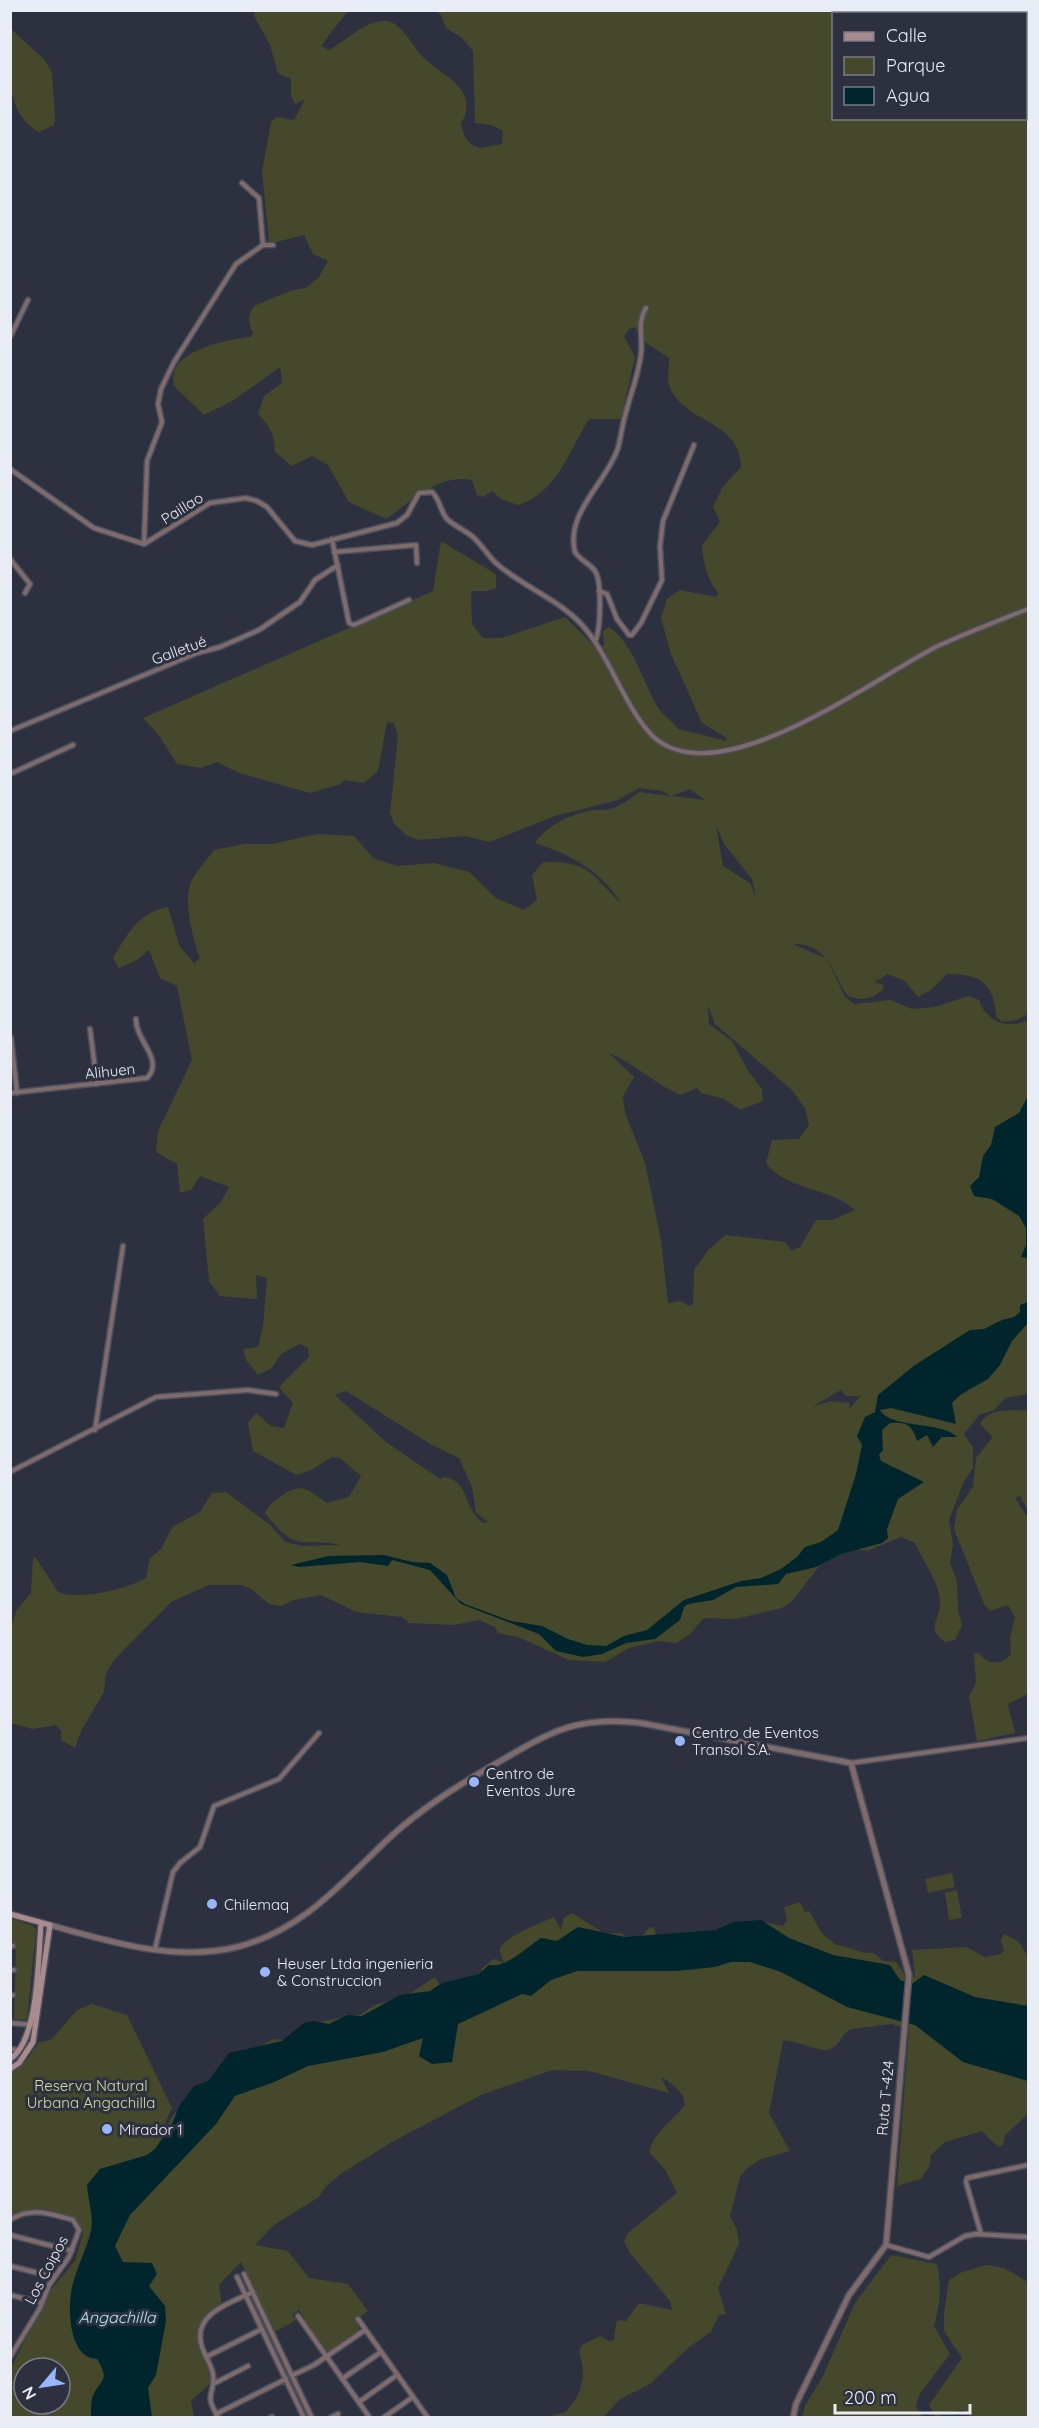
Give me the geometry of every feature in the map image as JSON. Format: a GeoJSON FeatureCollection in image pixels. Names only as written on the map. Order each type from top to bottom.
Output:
{"type":"FeatureCollection","features":[{"type":"Feature","properties":{"kind":"main road"},"geometry":{"type":"LineString","coordinates":[[10,1914],[50,1925],[28,2050],[19,2063],[10,2069]]}},
{"type":"Feature","properties":{"kind":"main road"},"geometry":{"type":"LineString","coordinates":[[10,2059],[20,2050],[33,2024],[41,1924]]}},
{"type":"Feature","properties":{"kind":"street"},"geometry":{"type":"LineString","coordinates":[[242,183],[259,198],[263,245]]}},
{"type":"Feature","properties":{"kind":"street"},"geometry":{"type":"LineString","coordinates":[[10,469],[94,528],[144,544],[147,461],[162,422],[158,400],[163,382],[236,264],[263,245],[273,246]]}},
{"type":"Feature","properties":{"kind":"street"},"geometry":{"type":"LineString","coordinates":[[10,337],[28,300]]}},
{"type":"Feature","properties":{"kind":"street"},"geometry":{"type":"LineString","coordinates":[[646,308],[642,315],[640,328],[641,354],[618,447],[606,473],[583,508],[573,534],[575,552],[597,574],[598,628],[595,641],[649,732],[676,750],[702,754],[756,741],[825,713],[936,648],[1029,609]]}},
{"type":"Feature","properties":{"kind":"street"},"geometry":{"type":"LineString","coordinates":[[599,591],[607,594],[617,619],[629,635],[633,635],[662,580],[660,546],[663,521],[694,445]]}},
{"type":"Feature","properties":{"kind":"street","name":"Paillao"},"geometry":{"type":"LineString","coordinates":[[144,544],[210,504],[242,498],[254,499],[264,505],[289,536],[298,543],[312,545],[398,523],[409,512],[419,493],[432,492],[449,520],[469,533],[506,570],[570,613],[595,641]]}},
{"type":"Feature","properties":{"kind":"street"},"geometry":{"type":"LineString","coordinates":[[332,539],[349,623],[354,625],[409,600]]}},
{"type":"Feature","properties":{"kind":"street"},"geometry":{"type":"LineString","coordinates":[[334,552],[416,545],[417,563]]}},
{"type":"Feature","properties":{"kind":"street"},"geometry":{"type":"LineString","coordinates":[[10,560],[30,584],[25,593]]}},
{"type":"Feature","properties":{"kind":"street","name":"Galletué"},"geometry":{"type":"LineString","coordinates":[[10,731],[197,653],[220,647],[259,630],[300,602],[315,580],[338,565]]}},
{"type":"Feature","properties":{"kind":"street"},"geometry":{"type":"LineString","coordinates":[[10,774],[73,745]]}},
{"type":"Feature","properties":{"kind":"street","name":"Alihuen"},"geometry":{"type":"LineString","coordinates":[[10,1094],[142,1080],[150,1074],[152,1057],[139,1036],[136,1019]]}},
{"type":"Feature","properties":{"kind":"street"},"geometry":{"type":"LineString","coordinates":[[90,1029],[97,1084]]}},
{"type":"Feature","properties":{"kind":"street"},"geometry":{"type":"LineString","coordinates":[[11,1038],[17,1093]]}},
{"type":"Feature","properties":{"kind":"street"},"geometry":{"type":"LineString","coordinates":[[95,1431],[123,1246]]}},
{"type":"Feature","properties":{"kind":"street"},"geometry":{"type":"LineString","coordinates":[[10,1472],[95,1431],[156,1398],[248,1390],[276,1394]]}},
{"type":"Feature","properties":{"kind":"street"},"geometry":{"type":"LineString","coordinates":[[50,1925],[155,1949],[190,1952],[214,1951],[249,1944],[281,1930],[311,1911],[398,1831],[442,1795],[528,1743],[566,1727],[609,1721],[641,1723],[851,1763],[1029,1738]]}},
{"type":"Feature","properties":{"kind":"street"},"geometry":{"type":"LineString","coordinates":[[155,1949],[173,1872],[202,1844],[214,1806],[279,1779],[319,1733]]}},
{"type":"Feature","properties":{"kind":"street","name":"Ruta T-424"},"geometry":{"type":"LineString","coordinates":[[851,1763],[909,1975],[903,2024],[886,2245]]}},
{"type":"Feature","properties":{"kind":"street"},"geometry":{"type":"LineString","coordinates":[[10,2023],[33,2024]]}},
{"type":"Feature","properties":{"kind":"street"},"geometry":{"type":"LineString","coordinates":[[10,2049],[20,2050]]}},
{"type":"Feature","properties":{"kind":"street"},"geometry":{"type":"LineString","coordinates":[[981,2234],[966,2182],[967,2178],[1029,2165]]}},
{"type":"Feature","properties":{"kind":"street","name":"Los Coipos"},"geometry":{"type":"LineString","coordinates":[[10,2220],[25,2212],[38,2211],[73,2220],[79,2230],[72,2250],[54,2277],[42,2303],[12,2350],[10,2357]]}},
{"type":"Feature","properties":{"kind":"street"},"geometry":{"type":"LineString","coordinates":[[793,2418],[796,2404],[846,2301],[886,2245],[929,2257],[965,2236],[981,2234],[1029,2237]]}},
{"type":"Feature","properties":{"kind":"street"},"geometry":{"type":"LineString","coordinates":[[10,2235],[72,2250]]}},
{"type":"Feature","properties":{"kind":"street"},"geometry":{"type":"LineString","coordinates":[[10,2266],[54,2277]]}},
{"type":"Feature","properties":{"kind":"street"},"geometry":{"type":"LineString","coordinates":[[244,2274],[312,2418]]}},
{"type":"Feature","properties":{"kind":"street"},"geometry":{"type":"LineString","coordinates":[[237,2277],[304,2418]]}},
{"type":"Feature","properties":{"kind":"street"},"geometry":{"type":"LineString","coordinates":[[253,2292],[212,2312],[205,2319],[200,2334],[213,2374],[208,2398],[218,2416],[286,2379]]}},
{"type":"Feature","properties":{"kind":"street"},"geometry":{"type":"LineString","coordinates":[[10,2295],[42,2303]]}},
{"type":"Feature","properties":{"kind":"street"},"geometry":{"type":"LineString","coordinates":[[298,2316],[370,2418]]}},
{"type":"Feature","properties":{"kind":"street"},"geometry":{"type":"LineString","coordinates":[[358,2319],[428,2418]]}},
{"type":"Feature","properties":{"kind":"street"},"geometry":{"type":"LineString","coordinates":[[206,2357],[262,2330]]}},
{"type":"Feature","properties":{"kind":"street"},"geometry":{"type":"LineString","coordinates":[[293,2375],[365,2330]]}},
{"type":"Feature","properties":{"kind":"street"},"geometry":{"type":"LineString","coordinates":[[342,2379],[381,2352]]}},
{"type":"Feature","properties":{"kind":"street"},"geometry":{"type":"LineString","coordinates":[[212,2384],[248,2366]]}},
{"type":"Feature","properties":{"kind":"street"},"geometry":{"type":"LineString","coordinates":[[359,2402],[397,2375]]}},
{"type":"Feature","properties":{"kind":"street"},"geometry":{"type":"LineString","coordinates":[[383,2418],[413,2397]]}},
{"type":"Feature","properties":{"kind":"street"},"geometry":{"type":"LineString","coordinates":[[330,2418],[338,2414]]}},
{"type":"Feature","properties":{"kind":"green space"},"geometry":{"type":"Polygon","coordinates":[[[255,11],[351,11],[346,13],[321,46],[329,50],[372,23],[387,21],[392,23],[402,30],[427,61],[452,80],[462,91],[466,104],[461,123],[463,132],[469,142],[480,148],[502,144],[503,131],[491,125],[475,123],[473,51],[461,37],[446,28],[441,15],[436,11],[1028,11],[1028,1014],[1017,1020],[1002,1022],[996,1016],[992,995],[983,982],[958,974],[947,974],[931,990],[918,997],[905,981],[888,974],[874,982],[884,985],[883,990],[879,993],[863,999],[853,998],[848,996],[829,963],[845,997],[854,1004],[890,1000],[912,1009],[934,1007],[969,996],[979,1000],[987,1014],[999,1022],[1013,1024],[1028,1020],[1028,1394],[1005,1398],[994,1410],[979,1415],[964,1434],[973,1447],[973,1468],[964,1481],[949,1520],[953,1544],[950,1563],[957,1581],[958,1610],[962,1625],[955,1640],[945,1642],[936,1632],[935,1622],[940,1607],[939,1593],[915,1543],[901,1537],[867,1551],[856,1549],[842,1553],[820,1565],[792,1601],[782,1608],[736,1619],[704,1618],[689,1635],[676,1643],[658,1641],[629,1648],[605,1662],[569,1660],[518,1637],[498,1633],[495,1627],[479,1620],[454,1625],[409,1623],[402,1617],[356,1612],[321,1595],[294,1600],[281,1606],[269,1604],[251,1589],[241,1585],[209,1585],[171,1602],[114,1660],[106,1673],[104,1692],[81,1731],[75,1748],[61,1740],[61,1731],[56,1725],[32,1729],[11,1723],[10,1631],[16,1611],[31,1593],[33,1557],[36,1558],[58,1592],[90,1594],[127,1586],[146,1578],[150,1558],[162,1548],[172,1527],[200,1512],[212,1493],[226,1492],[270,1525],[285,1542],[303,1546],[341,1545],[293,1540],[285,1535],[265,1513],[274,1501],[289,1491],[300,1488],[315,1494],[327,1503],[349,1497],[361,1476],[340,1458],[332,1457],[311,1470],[296,1475],[253,1451],[248,1423],[256,1413],[271,1426],[284,1428],[293,1403],[279,1387],[309,1357],[308,1348],[300,1344],[281,1354],[272,1368],[258,1375],[246,1360],[243,1349],[258,1347],[263,1326],[267,1278],[256,1275],[257,1299],[220,1296],[209,1281],[203,1219],[220,1203],[229,1187],[200,1176],[191,1190],[180,1193],[177,1164],[156,1152],[158,1131],[192,1060],[177,986],[160,978],[149,950],[137,960],[119,968],[113,958],[129,932],[141,919],[168,907],[180,947],[194,963],[200,958],[194,941],[188,908],[189,888],[194,876],[214,850],[244,844],[272,844],[317,834],[354,836],[373,858],[397,866],[434,863],[469,872],[496,898],[524,910],[537,900],[532,875],[543,862],[559,862],[581,867],[595,877],[621,903],[604,882],[584,865],[535,843],[553,825],[562,820],[579,813],[614,808],[639,792],[671,796],[662,791],[639,788],[618,800],[555,816],[490,842],[464,836],[419,840],[406,835],[394,823],[390,813],[398,736],[394,723],[387,722],[378,771],[364,783],[344,780],[341,784],[310,793],[239,773],[217,762],[201,768],[177,764],[158,734],[143,718],[433,591],[441,541],[496,574],[496,588],[487,591],[471,591],[472,624],[483,638],[502,638],[565,617],[600,652],[604,645],[603,631],[609,627],[626,644],[659,709],[678,729],[727,741],[725,737],[702,723],[671,654],[661,618],[667,599],[680,590],[716,597],[718,593],[706,570],[702,545],[720,522],[713,507],[722,488],[741,467],[738,452],[732,440],[723,431],[689,410],[679,401],[669,386],[669,358],[643,341],[635,327],[629,329],[624,336],[635,357],[621,419],[589,419],[552,481],[543,491],[518,505],[501,499],[492,491],[483,497],[477,495],[472,480],[460,479],[426,490],[386,519],[349,502],[328,465],[312,456],[292,466],[275,452],[271,431],[258,414],[264,396],[282,383],[280,367],[234,400],[204,415],[174,386],[174,374],[179,364],[188,355],[213,344],[250,337],[253,334],[250,316],[254,306],[293,290],[306,288],[319,277],[328,261],[313,254],[304,235],[269,242],[262,172],[271,122],[277,117],[294,120],[305,99],[295,104],[291,96],[291,79],[278,73],[270,45],[254,16],[255,11]],[[690,789],[671,796],[705,800],[690,789]],[[716,825],[723,866],[750,883],[756,898],[752,879],[724,844],[716,825]],[[793,944],[825,958],[822,954],[805,945],[793,944]],[[708,1005],[709,1024],[732,1041],[749,1072],[762,1089],[763,1101],[740,1110],[724,1099],[701,1093],[697,1088],[681,1095],[609,1053],[634,1077],[623,1096],[625,1113],[645,1163],[661,1240],[668,1303],[681,1301],[689,1306],[693,1305],[694,1270],[709,1249],[726,1235],[785,1242],[792,1251],[800,1247],[816,1220],[832,1220],[855,1210],[834,1197],[784,1178],[766,1163],[772,1140],[799,1139],[809,1125],[805,1108],[791,1089],[715,1024],[708,1005]],[[841,1390],[812,1407],[831,1401],[850,1403],[849,1409],[861,1396],[846,1396],[841,1390]],[[346,1391],[335,1395],[386,1442],[440,1479],[444,1477],[458,1483],[476,1516],[483,1523],[488,1522],[476,1513],[472,1487],[459,1458],[432,1445],[346,1391]]]}},
{"type":"Feature","properties":{"kind":"green space"},"geometry":{"type":"Polygon","coordinates":[[[10,28],[45,60],[52,73],[54,125],[39,132],[27,123],[14,99],[9,71],[10,28]]]}},
{"type":"Feature","properties":{"kind":"green space"},"geometry":{"type":"Polygon","coordinates":[[[1028,1410],[1028,1511],[1020,1496],[1015,1498],[1028,1518],[1028,1694],[1008,1704],[1015,1733],[977,1741],[969,1696],[976,1683],[974,1653],[979,1653],[991,1662],[999,1662],[1007,1658],[1011,1654],[1010,1637],[1015,1618],[1008,1605],[990,1611],[984,1604],[954,1529],[957,1510],[973,1487],[976,1458],[993,1437],[980,1424],[995,1412],[1028,1410]]]}},
{"type":"Feature","properties":{"kind":"green space"},"geometry":{"type":"Polygon","coordinates":[[[952,1873],[955,1887],[928,1893],[925,1879],[952,1873]]]}},
{"type":"Feature","properties":{"kind":"green space"},"geometry":{"type":"Polygon","coordinates":[[[957,1890],[962,1918],[949,1920],[945,1893],[957,1890]]]}},
{"type":"Feature","properties":{"kind":"green space","name":"Reserva Natural Urbana Angachilla"},"geometry":{"type":"Polygon","coordinates":[[[800,1902],[805,1912],[809,1911],[821,1932],[836,1945],[874,1953],[883,1961],[896,1962],[906,1977],[915,1977],[912,1950],[966,1947],[985,1957],[1001,1954],[1004,1950],[1001,1941],[1004,1934],[1018,1941],[1028,1956],[1028,2114],[1005,2135],[1003,2145],[998,2147],[982,2131],[945,2142],[931,2155],[929,2167],[921,2179],[897,2186],[909,2030],[892,2024],[851,2029],[839,2042],[826,2050],[783,2041],[769,2113],[790,2151],[761,2159],[747,2168],[740,2177],[730,2216],[737,2230],[739,2244],[718,2288],[726,2314],[719,2315],[711,2332],[688,2348],[650,2384],[620,2399],[603,2417],[546,2417],[566,2412],[580,2391],[583,2368],[579,2352],[582,2345],[600,2336],[609,2341],[614,2340],[616,2323],[619,2320],[626,2321],[639,2303],[672,2310],[670,2301],[630,2253],[624,2241],[628,2233],[677,2193],[666,2171],[649,2152],[655,2138],[685,2105],[680,2091],[661,2077],[669,2093],[589,2071],[552,2070],[481,2095],[392,2142],[342,2173],[325,2187],[319,2197],[274,2225],[255,2245],[288,2251],[309,2278],[348,2284],[368,2311],[356,2320],[360,2331],[327,2352],[303,2321],[305,2319],[299,2310],[292,2315],[296,2320],[275,2332],[241,2262],[219,2285],[222,2307],[205,2321],[201,2350],[210,2367],[212,2382],[191,2401],[194,2417],[11,2417],[12,2366],[12,2416],[72,2416],[72,2356],[17,2356],[49,2292],[75,2261],[83,2233],[78,2221],[52,2214],[27,2214],[11,2221],[11,2070],[26,2061],[39,2042],[51,2040],[77,2010],[92,2004],[127,2015],[172,2108],[159,2136],[175,2113],[252,2050],[274,2039],[284,2040],[324,2021],[361,2014],[375,2005],[406,1996],[435,1977],[442,1988],[482,1975],[482,1968],[494,1959],[504,1963],[500,1949],[503,1944],[524,1930],[554,1917],[561,1930],[564,1918],[572,1913],[604,1933],[622,1933],[628,1941],[643,1935],[650,1927],[654,1928],[656,1935],[712,1931],[722,1927],[768,1923],[783,1926],[787,1920],[784,1907],[800,1902]]]}},
{"type":"Feature","properties":{"kind":"green space"},"geometry":{"type":"Polygon","coordinates":[[[10,1918],[33,1926],[36,1930],[27,2020],[14,2019],[16,1945],[11,1945],[10,1918]]]}},
{"type":"Feature","properties":{"kind":"green space"},"geometry":{"type":"Polygon","coordinates":[[[891,2255],[937,2264],[940,2295],[934,2326],[950,2354],[919,2395],[916,2406],[922,2417],[802,2417],[805,2406],[823,2376],[855,2303],[891,2255]]]}},
{"type":"Feature","properties":{"kind":"green space"},"geometry":{"type":"Polygon","coordinates":[[[986,2265],[1004,2268],[1028,2282],[1028,2417],[970,2417],[962,2410],[935,2417],[929,2405],[962,2358],[944,2331],[949,2280],[962,2272],[986,2265]]]}},
{"type":"Feature","properties":{"kind":"green space"},"geometry":{"type":"Polygon","coordinates":[[[254,2299],[310,2417],[307,2417],[251,2300],[254,2299]]]}},
{"type":"Feature","properties":{"kind":"water"},"geometry":{"type":"Polygon","coordinates":[[[1028,1096],[1028,1258],[1021,1257],[1026,1245],[1026,1228],[1019,1216],[992,1199],[974,1196],[970,1186],[979,1177],[983,1156],[991,1145],[995,1127],[1019,1113],[1028,1096]]]}},
{"type":"Feature","properties":{"kind":"water"},"geometry":{"type":"Polygon","coordinates":[[[1028,1302],[1028,1323],[1012,1341],[1000,1365],[988,1379],[960,1395],[952,1403],[956,1424],[891,1408],[880,1410],[894,1420],[940,1429],[957,1437],[942,1437],[933,1447],[927,1435],[917,1441],[911,1428],[905,1424],[890,1423],[882,1430],[883,1450],[879,1455],[881,1461],[924,1482],[898,1499],[887,1529],[888,1538],[882,1543],[841,1554],[816,1567],[786,1574],[778,1584],[736,1587],[713,1600],[688,1604],[684,1607],[680,1620],[655,1639],[626,1643],[602,1654],[583,1657],[556,1651],[539,1634],[461,1604],[430,1570],[392,1560],[388,1566],[360,1562],[299,1567],[291,1565],[329,1556],[384,1555],[412,1562],[430,1563],[447,1575],[456,1598],[465,1604],[511,1621],[542,1626],[568,1639],[587,1645],[606,1646],[624,1636],[647,1630],[684,1600],[741,1581],[761,1578],[781,1569],[797,1557],[805,1547],[821,1542],[838,1530],[856,1474],[862,1445],[857,1436],[865,1417],[875,1412],[878,1395],[915,1365],[970,1330],[984,1329],[1014,1317],[1020,1312],[1020,1305],[1028,1302]]]}},
{"type":"Feature","properties":{"kind":"water","name":"Angachilla"},"geometry":{"type":"Polygon","coordinates":[[[761,1920],[789,1938],[833,1955],[890,1965],[900,1980],[912,1984],[924,1975],[975,1997],[1028,2006],[1028,2081],[963,2062],[915,2025],[847,2007],[781,1972],[750,1962],[731,1962],[715,1967],[676,1971],[577,1971],[551,1980],[531,1996],[522,1994],[458,2024],[452,2062],[432,2064],[419,2056],[423,2038],[383,2052],[308,2066],[272,2083],[235,2096],[216,2124],[130,2215],[115,2246],[123,2262],[152,2263],[157,2274],[149,2286],[165,2306],[166,2321],[156,2375],[148,2388],[152,2417],[91,2417],[92,2398],[104,2377],[97,2359],[88,2357],[76,2343],[70,2312],[73,2285],[92,2226],[87,2185],[100,2169],[147,2155],[155,2149],[173,2122],[179,2106],[194,2086],[208,2081],[229,2053],[282,2041],[304,2023],[313,2021],[329,2024],[347,2015],[362,2016],[400,1995],[430,1991],[442,1983],[479,1974],[489,1965],[510,1960],[541,1938],[557,1941],[578,1927],[625,1937],[715,1930],[734,1922],[761,1920]]]}},
{"type":"Feature","properties":{"kind":"place","name":"Centro de Eventos Transol S.A."},"geometry":{"type":"Point","coordinates":[680,1741]}},
{"type":"Feature","properties":{"kind":"place","name":"Centro de Eventos Jure"},"geometry":{"type":"Point","coordinates":[474,1782]}},
{"type":"Feature","properties":{"kind":"place","name":"Chilemaq"},"geometry":{"type":"Point","coordinates":[212,1904]}},
{"type":"Feature","properties":{"kind":"place","name":"Heuser Ltda ingenieria & Construccion"},"geometry":{"type":"Point","coordinates":[265,1972]}},
{"type":"Feature","properties":{"kind":"place","name":"Mirador 1"},"geometry":{"type":"Point","coordinates":[107,2129]}}]}
